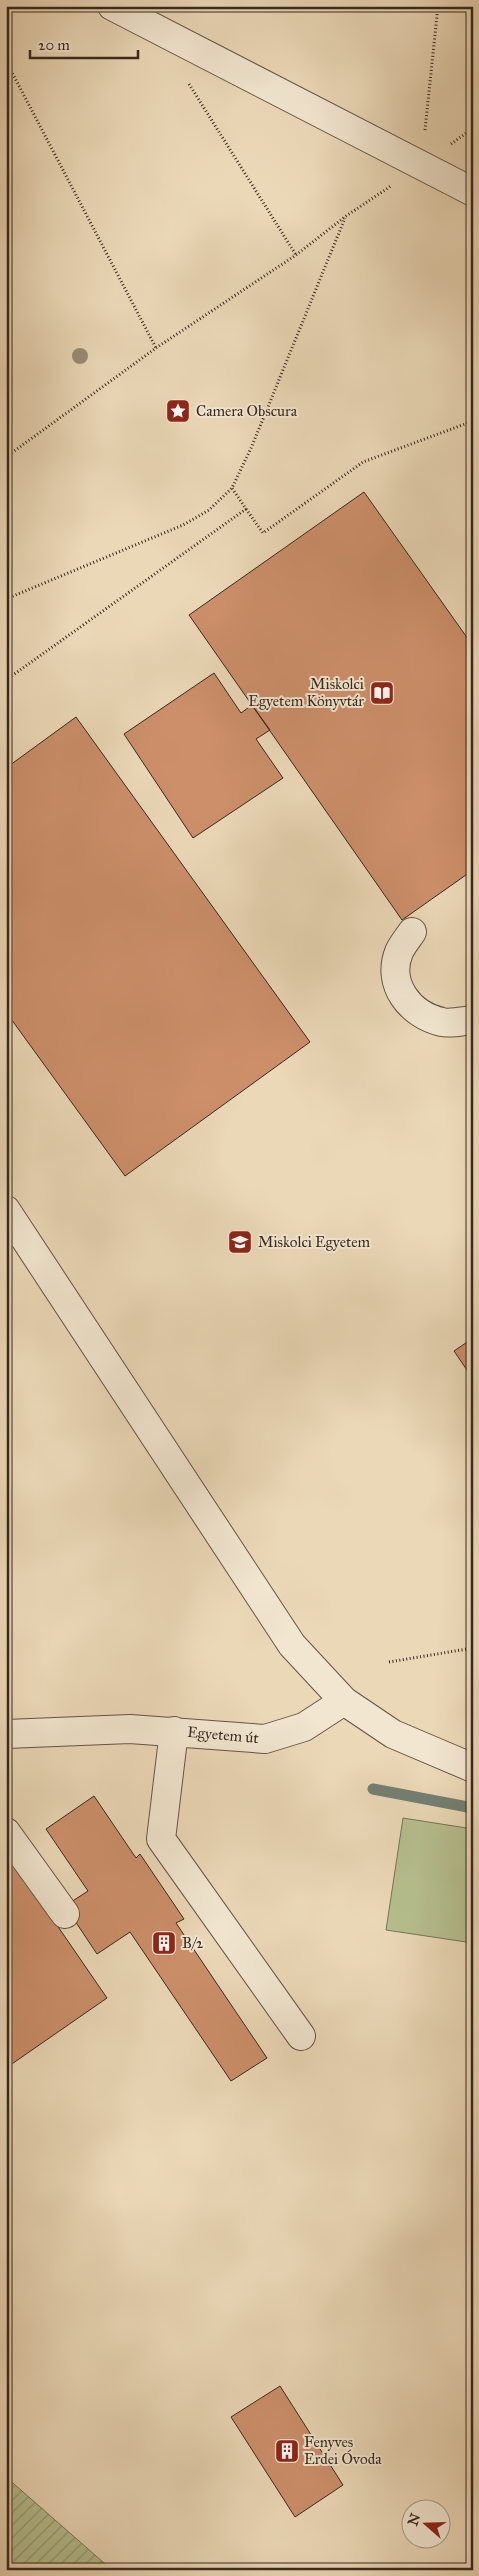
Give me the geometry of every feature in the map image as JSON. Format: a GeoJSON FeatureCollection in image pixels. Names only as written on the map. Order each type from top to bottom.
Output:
{"type":"FeatureCollection","features":[{"type":"Feature","properties":{"kind":"street"},"geometry":{"type":"LineString","coordinates":[[112,6],[473,192]]}},
{"type":"Feature","properties":{"kind":"street"},"geometry":{"type":"LineString","coordinates":[[412,932],[399,952],[395,975],[402,997],[419,1013],[443,1023],[473,1020]]}},
{"type":"Feature","properties":{"kind":"street"},"geometry":{"type":"LineString","coordinates":[[6,1210],[292,1645],[344,1701],[393,1734],[473,1768]]}},
{"type":"Feature","properties":{"kind":"street","name":"Egyetem út"},"geometry":{"type":"LineString","coordinates":[[6,1734],[130,1729],[265,1739],[304,1727],[344,1701]]}},
{"type":"Feature","properties":{"kind":"street"},"geometry":{"type":"LineString","coordinates":[[174,1731],[161,1839],[301,2036]]}},
{"type":"Feature","properties":{"kind":"street"},"geometry":{"type":"LineString","coordinates":[[6,1832],[64,1914]]}},
{"type":"Feature","properties":{"kind":"path"},"geometry":{"type":"LineString","coordinates":[[421,166],[438,6]]}},
{"type":"Feature","properties":{"kind":"path"},"geometry":{"type":"LineString","coordinates":[[6,61],[156,348]]}},
{"type":"Feature","properties":{"kind":"path"},"geometry":{"type":"LineString","coordinates":[[186,79],[296,255]]}},
{"type":"Feature","properties":{"kind":"path"},"geometry":{"type":"LineString","coordinates":[[6,457],[156,348],[296,255],[346,216],[421,166],[473,128]]}},
{"type":"Feature","properties":{"kind":"path"},"geometry":{"type":"LineString","coordinates":[[6,599],[183,525],[209,510],[232,488],[252,446],[346,216]]}},
{"type":"Feature","properties":{"kind":"path"},"geometry":{"type":"LineString","coordinates":[[232,488],[264,533],[363,462],[473,421]]}},
{"type":"Feature","properties":{"kind":"path"},"geometry":{"type":"LineString","coordinates":[[6,680],[246,509]]}},
{"type":"Feature","properties":{"kind":"path"},"geometry":{"type":"LineString","coordinates":[[389,1662],[473,1648]]}},
{"type":"Feature","properties":{"kind":"green space"},"geometry":{"type":"Polygon","coordinates":[[[403,1818],[473,1829],[473,1943],[386,1930],[403,1818]]]}},
{"type":"Feature","properties":{"kind":"green space"},"geometry":{"type":"Polygon","coordinates":[[[6,2477],[112,2570],[6,2570],[6,2477]]]}},
{"type":"Feature","properties":{"kind":"building"},"geometry":{"type":"Polygon","coordinates":[[[364,492],[473,646],[473,870],[402,920],[189,615],[364,492]]]}},
{"type":"Feature","properties":{"kind":"building"},"geometry":{"type":"Polygon","coordinates":[[[214,673],[241,713],[252,705],[270,730],[256,739],[283,778],[193,838],[124,734],[214,673]]]}},
{"type":"Feature","properties":{"kind":"building"},"geometry":{"type":"Polygon","coordinates":[[[76,717],[310,1042],[125,1176],[6,1012],[6,768],[76,717]]]}},
{"type":"Feature","properties":{"kind":"building"},"geometry":{"type":"Polygon","coordinates":[[[473,1338],[473,1379],[454,1351],[473,1338]]]}},
{"type":"Feature","properties":{"kind":"building","name":"B/2"},"geometry":{"type":"Polygon","coordinates":[[[94,1796],[136,1858],[140,1854],[184,1919],[176,1923],[267,2058],[231,2081],[130,1932],[97,1954],[65,1906],[88,1891],[46,1829],[94,1796]]]}},
{"type":"Feature","properties":{"kind":"building"},"geometry":{"type":"Polygon","coordinates":[[[6,1851],[107,1998],[6,2068],[6,1851]]]}},
{"type":"Feature","properties":{"kind":"building","name":"Fenyves Erdei Óvoda"},"geometry":{"type":"Polygon","coordinates":[[[280,2386],[343,2485],[295,2517],[231,2417],[280,2386]]]}},
{"type":"Feature","properties":{"kind":"waterway"},"geometry":{"type":"LineString","coordinates":[[373,1789],[473,1808]]}},
{"type":"Feature","properties":{"kind":"place","name":"Camera Obscura"},"geometry":{"type":"Point","coordinates":[178,411]}},
{"type":"Feature","properties":{"kind":"place","name":"Miskolci Egyetem Könyvtár"},"geometry":{"type":"Point","coordinates":[382,693]}},
{"type":"Feature","properties":{"kind":"place","name":"Miskolci Egyetem"},"geometry":{"type":"Point","coordinates":[240,1242]}},
{"type":"Feature","properties":{"kind":"place","name":"B/2"},"geometry":{"type":"Point","coordinates":[164,1943]}},
{"type":"Feature","properties":{"kind":"place","name":"Fenyves Erdei Óvoda"},"geometry":{"type":"Point","coordinates":[287,2451]}}]}
